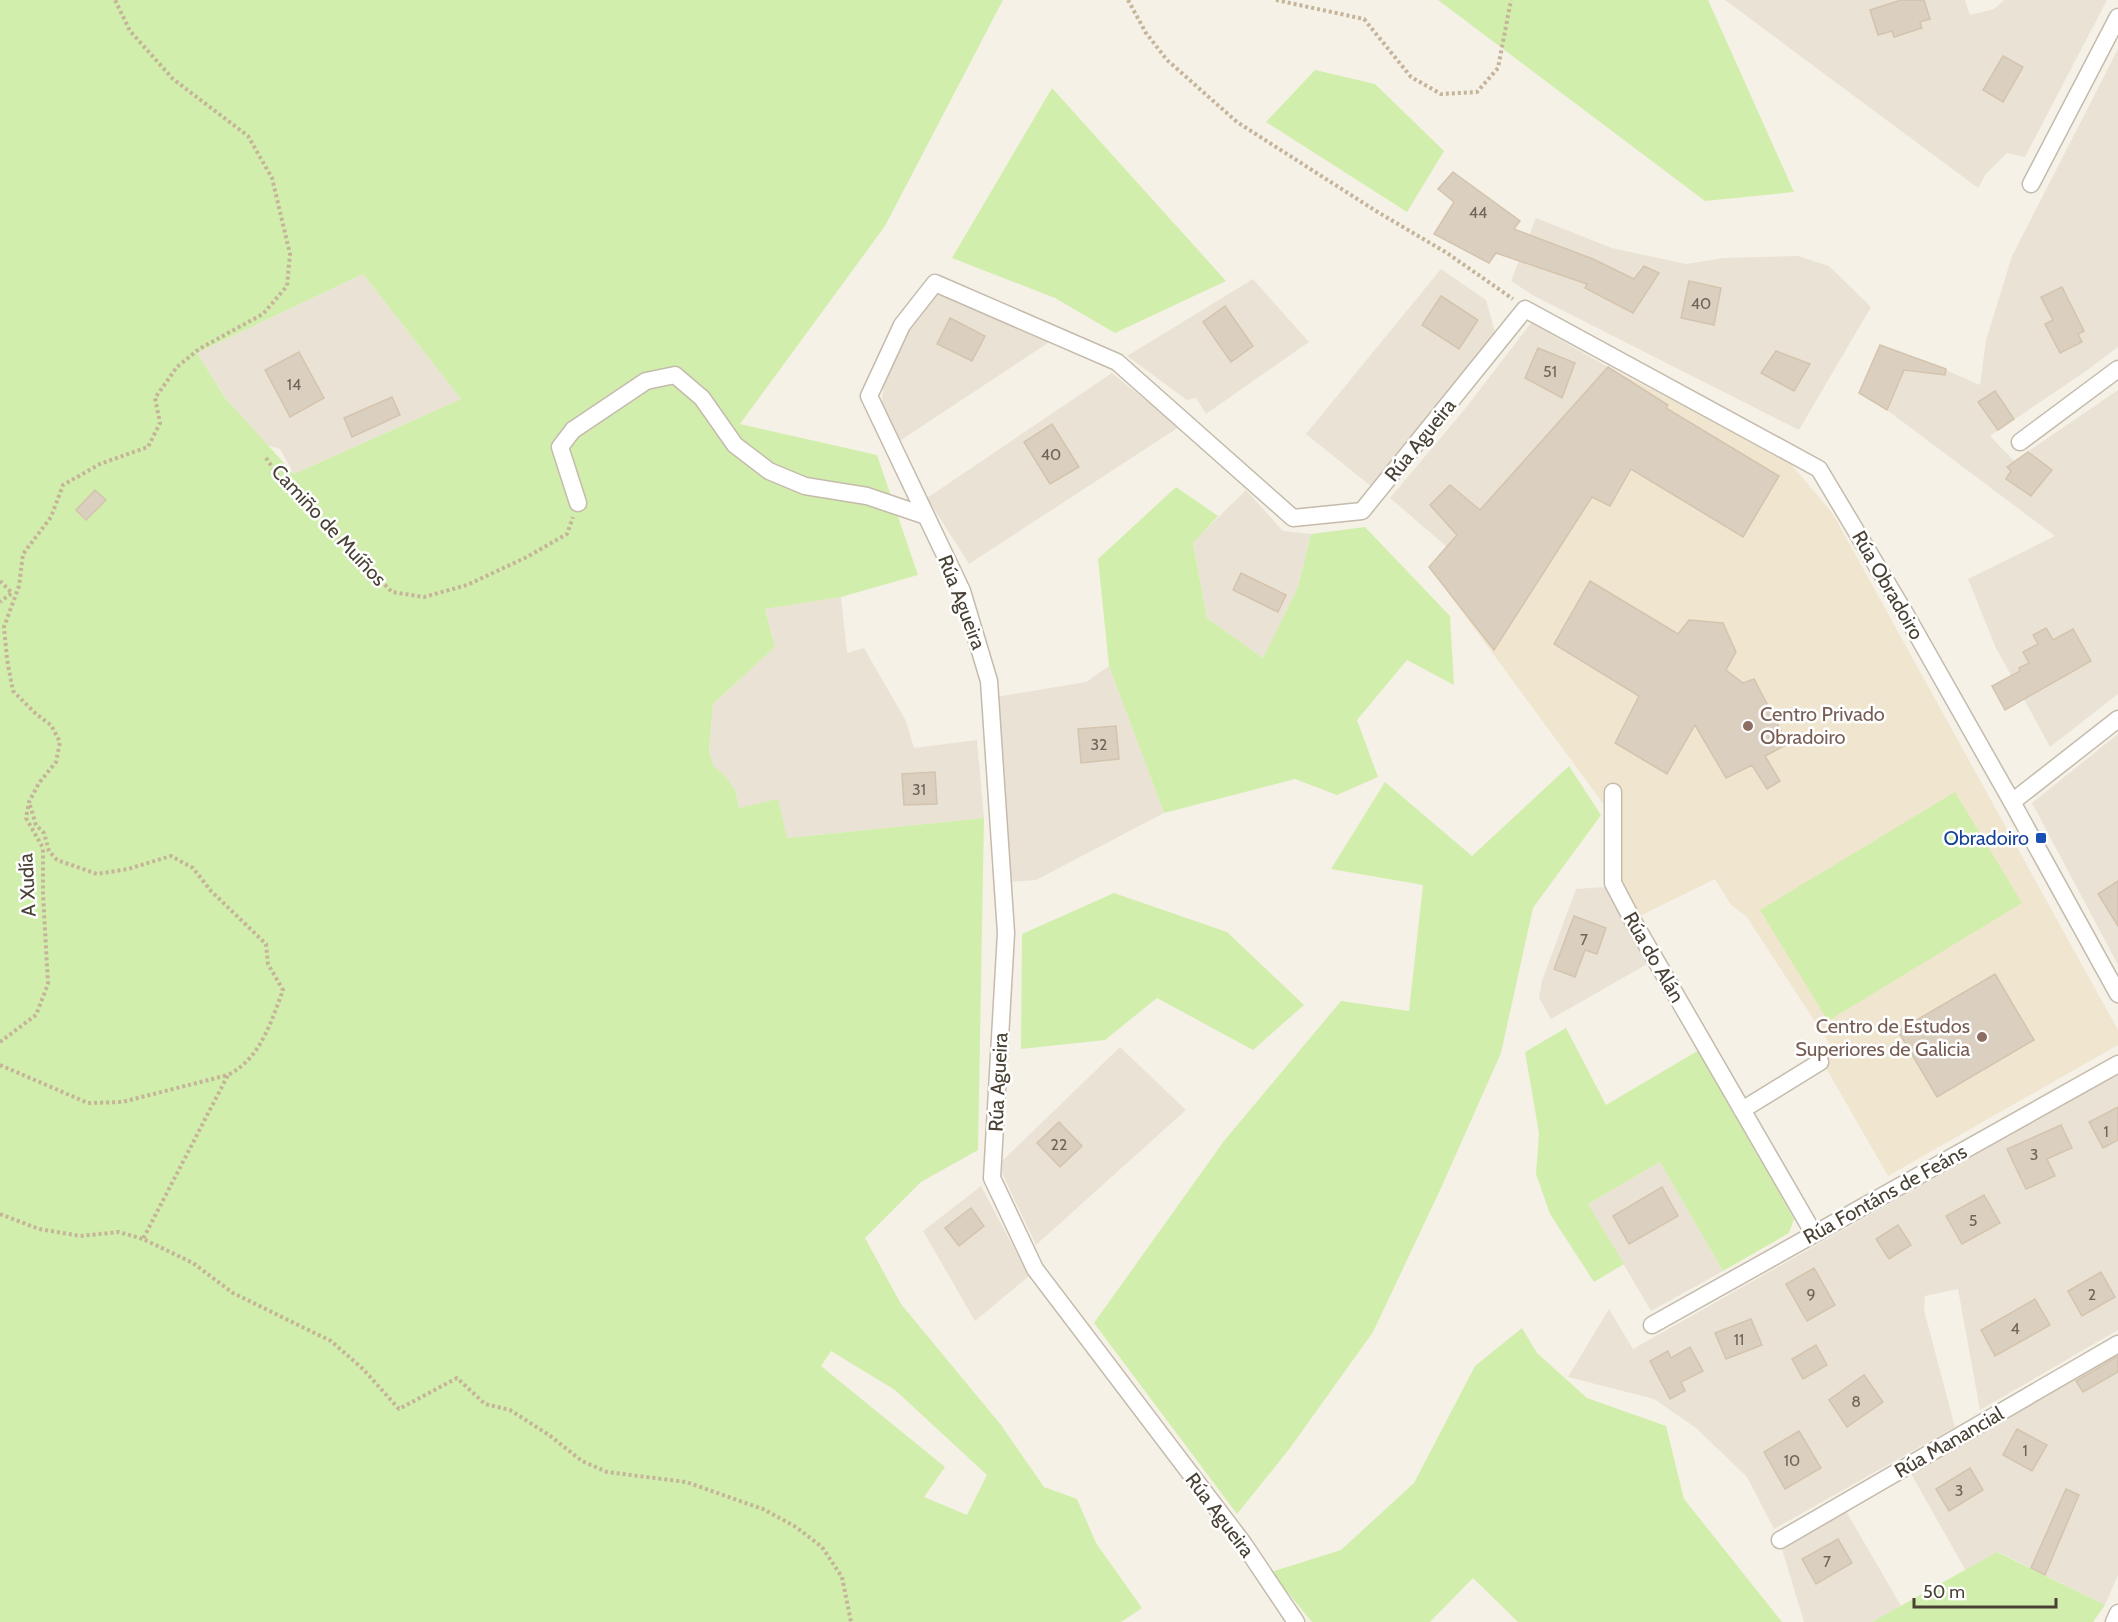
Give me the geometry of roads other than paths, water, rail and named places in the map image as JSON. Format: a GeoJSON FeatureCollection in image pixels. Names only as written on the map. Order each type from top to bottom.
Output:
{"type":"FeatureCollection","features":[{"type":"Feature","properties":{"kind":"street"},"geometry":{"type":"LineString","coordinates":[[2031,184],[2118,17]]}},
{"type":"Feature","properties":{"kind":"street","name":"Rúa Agueira"},"geometry":{"type":"LineString","coordinates":[[1296,1622],[1243,1543],[1035,1269],[992,1178],[1006,933],[989,681],[962,591],[869,396],[902,325],[935,283],[1117,362],[1293,518],[1362,512],[1525,309]]}},
{"type":"Feature","properties":{"kind":"street","name":"Rúa Obradoiro"},"geometry":{"type":"LineString","coordinates":[[1525,309],[1819,469],[1902,608],[2118,994]]}},
{"type":"Feature","properties":{"kind":"street"},"geometry":{"type":"LineString","coordinates":[[2020,441],[2118,369]]}},
{"type":"Feature","properties":{"kind":"street"},"geometry":{"type":"LineString","coordinates":[[578,503],[560,447],[573,430],[646,381],[675,375],[702,398],[735,445],[769,471],[805,486],[867,496],[926,516]]}},
{"type":"Feature","properties":{"kind":"street"},"geometry":{"type":"LineString","coordinates":[[2012,802],[2118,719]]}},
{"type":"Feature","properties":{"kind":"street","name":"Rúa do Alán"},"geometry":{"type":"LineString","coordinates":[[1613,792],[1613,883],[1632,921],[1814,1234]]}},
{"type":"Feature","properties":{"kind":"street"},"geometry":{"type":"LineString","coordinates":[[1742,1110],[1820,1062]]}},
{"type":"Feature","properties":{"kind":"street","name":"Rúa Fontáns de Feáns"},"geometry":{"type":"LineString","coordinates":[[1652,1325],[2118,1064]]}},
{"type":"Feature","properties":{"kind":"street","name":"Rúa Manancial"},"geometry":{"type":"LineString","coordinates":[[1779,1540],[2118,1344]]}},
{"type":"Feature","properties":{"kind":"street"},"geometry":{"type":"LineString","coordinates":[[2114,1622],[2118,1613]]}},
{"type":"Feature","properties":{"kind":"place","name":"Centro Privado Obradoiro"},"geometry":{"type":"Point","coordinates":[1748,726]}},
{"type":"Feature","properties":{"kind":"place","name":"Obradoiro"},"geometry":{"type":"Point","coordinates":[2041,838]}},
{"type":"Feature","properties":{"kind":"place","name":"Centro de Estudos Superiores de Galicia"},"geometry":{"type":"Point","coordinates":[1982,1037]}}]}
